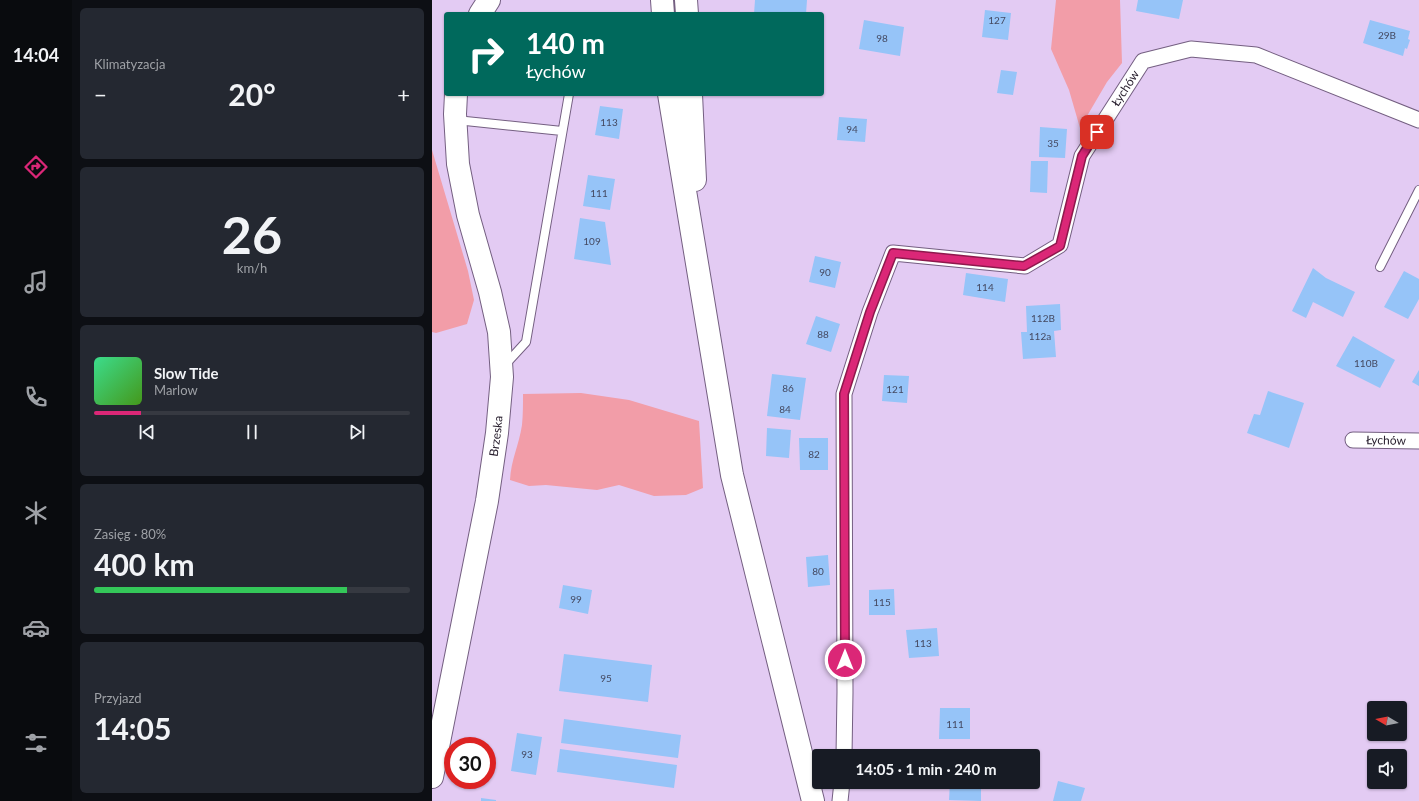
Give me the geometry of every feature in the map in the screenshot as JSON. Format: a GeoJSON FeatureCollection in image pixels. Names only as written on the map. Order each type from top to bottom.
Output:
{"type":"FeatureCollection","features":[{"type":"Feature","properties":{"kind":"main road"},"geometry":{"type":"LineString","coordinates":[[469,12],[472,0]]}},
{"type":"Feature","properties":{"kind":"main road"},"geometry":{"type":"LineString","coordinates":[[481,12],[489,0]]}},
{"type":"Feature","properties":{"kind":"main road"},"geometry":{"type":"LineString","coordinates":[[662,0],[663,12]]}},
{"type":"Feature","properties":{"kind":"main road"},"geometry":{"type":"LineString","coordinates":[[686,0],[687,12]]}},
{"type":"Feature","properties":{"kind":"main road","name":"Brzeska"},"geometry":{"type":"LineString","coordinates":[[432,777],[487,501],[497,433],[502,377],[498,332],[490,292],[468,215],[458,164],[455,120],[456,96]]}},
{"type":"Feature","properties":{"kind":"main road"},"geometry":{"type":"LineString","coordinates":[[669,96],[732,475],[813,801]]}},
{"type":"Feature","properties":{"kind":"main road"},"geometry":{"type":"LineString","coordinates":[[691,96],[700,283]]}},
{"type":"Feature","properties":{"kind":"street","name":"Łychów"},"geometry":{"type":"LineString","coordinates":[[844,749],[844,394],[870,312],[893,253],[1024,266],[1060,246],[1082,156],[1143,61],[1157,57],[1191,49],[1256,55],[1419,120]]}},
{"type":"Feature","properties":{"kind":"street","name":"Łychów"},"geometry":{"type":"LineString","coordinates":[[1353,440],[1419,441]]}},
{"type":"Feature","properties":{"kind":"street"},"geometry":{"type":"LineString","coordinates":[[840,801],[841,789]]}},
{"type":"Feature","properties":{"kind":"lane"},"geometry":{"type":"LineString","coordinates":[[501,369],[526,342],[569,96]]}},
{"type":"Feature","properties":{"kind":"lane"},"geometry":{"type":"LineString","coordinates":[[455,120],[562,131]]}},
{"type":"Feature","properties":{"kind":"lane"},"geometry":{"type":"LineString","coordinates":[[1380,267],[1419,190]]}},
{"type":"Feature","properties":{"kind":"shaded area"},"geometry":{"type":"Polygon","coordinates":[[[1056,0],[1120,0],[1122,63],[1107,82],[1080,128],[1069,90],[1051,49],[1056,0]]]}},
{"type":"Feature","properties":{"kind":"shaded area"},"geometry":{"type":"Polygon","coordinates":[[[432,150],[468,271],[474,300],[467,324],[436,333],[432,332],[432,150]]]}},
{"type":"Feature","properties":{"kind":"shaded area"},"geometry":{"type":"Polygon","coordinates":[[[581,393],[629,400],[699,421],[703,488],[686,495],[654,496],[619,485],[597,490],[546,485],[529,486],[510,480],[522,425],[523,394],[581,393]]]}},
{"type":"Feature","properties":{"kind":"building"},"geometry":{"type":"Polygon","coordinates":[[[755,0],[807,0],[806,12],[754,12],[755,0]]]}},
{"type":"Feature","properties":{"kind":"building"},"geometry":{"type":"Polygon","coordinates":[[[1138,0],[1183,0],[1179,19],[1136,11],[1138,0]]]}},
{"type":"Feature","properties":{"kind":"building"},"geometry":{"type":"Polygon","coordinates":[[[985,10],[1011,13],[1008,40],[982,37],[985,10]]]}},
{"type":"Feature","properties":{"kind":"building"},"geometry":{"type":"Polygon","coordinates":[[[864,20],[904,27],[900,56],[859,49],[864,20]]]}},
{"type":"Feature","properties":{"kind":"building"},"geometry":{"type":"Polygon","coordinates":[[[1370,20],[1410,31],[1408,39],[1410,40],[1407,49],[1405,48],[1403,56],[1363,43],[1370,20]]]}},
{"type":"Feature","properties":{"kind":"building"},"geometry":{"type":"Polygon","coordinates":[[[1001,70],[1017,72],[1013,95],[997,93],[1001,70]]]}},
{"type":"Feature","properties":{"kind":"building"},"geometry":{"type":"Polygon","coordinates":[[[600,106],[623,109],[619,139],[595,135],[600,106]]]}},
{"type":"Feature","properties":{"kind":"building"},"geometry":{"type":"Polygon","coordinates":[[[839,117],[867,119],[865,142],[837,140],[839,117]]]}},
{"type":"Feature","properties":{"kind":"building"},"geometry":{"type":"Polygon","coordinates":[[[1040,127],[1067,129],[1065,158],[1039,157],[1040,127]]]}},
{"type":"Feature","properties":{"kind":"building"},"geometry":{"type":"Polygon","coordinates":[[[1031,161],[1048,161],[1047,193],[1030,192],[1031,161]]]}},
{"type":"Feature","properties":{"kind":"building"},"geometry":{"type":"Polygon","coordinates":[[[588,175],[615,179],[610,210],[583,206],[588,175]]]}},
{"type":"Feature","properties":{"kind":"building"},"geometry":{"type":"Polygon","coordinates":[[[580,218],[605,222],[611,265],[574,259],[580,218]]]}},
{"type":"Feature","properties":{"kind":"building"},"geometry":{"type":"Polygon","coordinates":[[[815,256],[841,262],[835,288],[809,282],[815,256]]]}},
{"type":"Feature","properties":{"kind":"building"},"geometry":{"type":"Polygon","coordinates":[[[1313,268],[1326,278],[1355,292],[1343,317],[1313,302],[1306,318],[1292,311],[1313,268]]]}},
{"type":"Feature","properties":{"kind":"building"},"geometry":{"type":"Polygon","coordinates":[[[1404,271],[1419,279],[1419,299],[1408,319],[1384,307],[1404,271]]]}},
{"type":"Feature","properties":{"kind":"building"},"geometry":{"type":"Polygon","coordinates":[[[966,273],[1008,279],[1005,302],[963,295],[966,273]]]}},
{"type":"Feature","properties":{"kind":"building"},"geometry":{"type":"Polygon","coordinates":[[[1060,304],[1061,330],[1054,331],[1056,357],[1023,359],[1021,332],[1027,332],[1026,306],[1060,304]]]}},
{"type":"Feature","properties":{"kind":"building"},"geometry":{"type":"Polygon","coordinates":[[[816,316],[840,324],[831,352],[806,344],[816,316]]]}},
{"type":"Feature","properties":{"kind":"building"},"geometry":{"type":"Polygon","coordinates":[[[1353,336],[1395,360],[1380,388],[1336,366],[1353,336]]]}},
{"type":"Feature","properties":{"kind":"building"},"geometry":{"type":"Polygon","coordinates":[[[1419,370],[1419,386],[1412,382],[1419,370]]]}},
{"type":"Feature","properties":{"kind":"building"},"geometry":{"type":"Polygon","coordinates":[[[772,374],[806,378],[800,420],[767,416],[772,374]]]}},
{"type":"Feature","properties":{"kind":"building"},"geometry":{"type":"Polygon","coordinates":[[[884,375],[909,376],[907,403],[882,401],[884,375]]]}},
{"type":"Feature","properties":{"kind":"building"},"geometry":{"type":"Polygon","coordinates":[[[1268,391],[1304,403],[1289,448],[1247,433],[1254,414],[1260,415],[1268,391]]]}},
{"type":"Feature","properties":{"kind":"building"},"geometry":{"type":"Polygon","coordinates":[[[767,428],[791,430],[789,458],[766,456],[767,428]]]}},
{"type":"Feature","properties":{"kind":"building"},"geometry":{"type":"Polygon","coordinates":[[[799,438],[828,438],[828,470],[800,470],[799,438]]]}},
{"type":"Feature","properties":{"kind":"building"},"geometry":{"type":"Polygon","coordinates":[[[828,555],[830,585],[808,587],[806,557],[828,555]]]}},
{"type":"Feature","properties":{"kind":"building"},"geometry":{"type":"Polygon","coordinates":[[[563,585],[592,590],[588,614],[559,608],[563,585]]]}},
{"type":"Feature","properties":{"kind":"building"},"geometry":{"type":"Polygon","coordinates":[[[894,589],[895,615],[869,615],[869,590],[894,589]]]}},
{"type":"Feature","properties":{"kind":"building"},"geometry":{"type":"Polygon","coordinates":[[[937,628],[939,656],[909,658],[906,630],[937,628]]]}},
{"type":"Feature","properties":{"kind":"building"},"geometry":{"type":"Polygon","coordinates":[[[564,654],[652,665],[648,702],[559,691],[564,654]]]}},
{"type":"Feature","properties":{"kind":"building"},"geometry":{"type":"Polygon","coordinates":[[[940,708],[970,708],[970,739],[939,739],[940,708]]]}},
{"type":"Feature","properties":{"kind":"building"},"geometry":{"type":"Polygon","coordinates":[[[564,719],[681,735],[678,758],[561,743],[564,719]]]}},
{"type":"Feature","properties":{"kind":"building"},"geometry":{"type":"Polygon","coordinates":[[[517,733],[542,737],[536,775],[511,771],[517,733]]]}},
{"type":"Feature","properties":{"kind":"building"},"geometry":{"type":"Polygon","coordinates":[[[560,749],[677,765],[674,788],[557,772],[560,749]]]}},
{"type":"Feature","properties":{"kind":"building"},"geometry":{"type":"Polygon","coordinates":[[[1058,781],[1085,788],[1081,801],[1053,801],[1058,781]]]}},
{"type":"Feature","properties":{"kind":"building"},"geometry":{"type":"Polygon","coordinates":[[[950,789],[981,789],[981,801],[949,800],[950,789]]]}},
{"type":"Feature","properties":{"kind":"building"},"geometry":{"type":"Polygon","coordinates":[[[481,798],[496,800],[496,801],[481,801],[481,798]]]}},
{"type":"Feature","properties":{"kind":"route"},"geometry":{"type":"LineString","coordinates":[[845,660],[844,394],[870,312],[893,253],[1024,266],[1060,246],[1082,156],[1097,132]]}}]}
